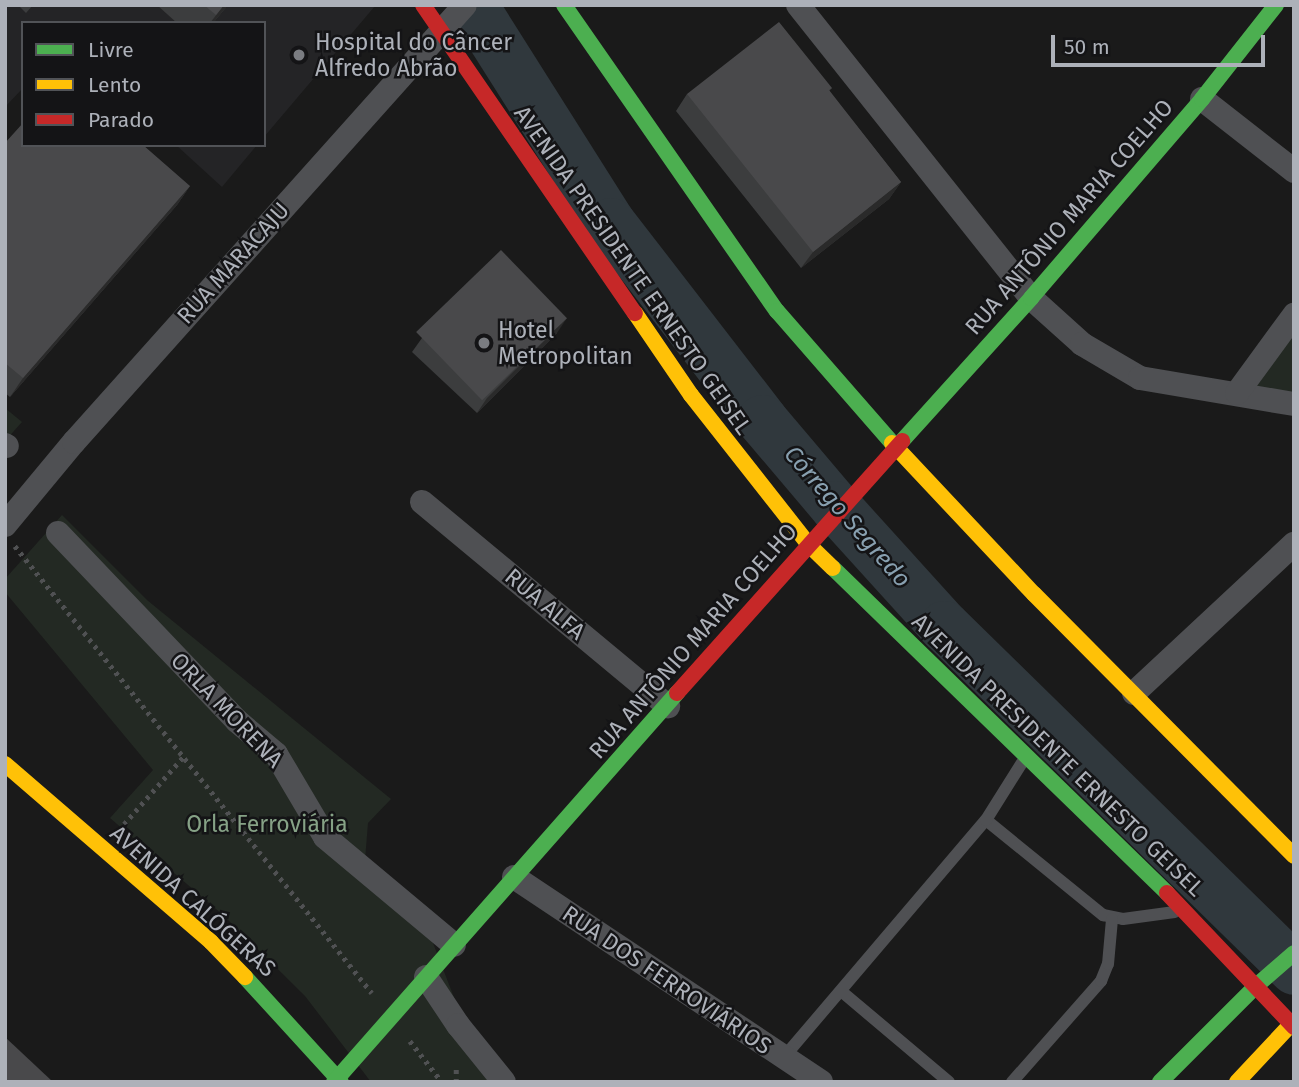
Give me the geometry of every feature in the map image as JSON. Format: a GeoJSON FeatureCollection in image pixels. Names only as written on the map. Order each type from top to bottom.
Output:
{"type":"FeatureCollection","features":[{"type":"Feature","properties":{"kind":"main road","name":"AVENIDA PRESIDENTE ERNESTO GEISEL"},"geometry":{"type":"LineString","coordinates":[[423,5],[453,17],[691,395],[808,545],[1027,754],[1293,1024]]}},
{"type":"Feature","properties":{"kind":"main road"},"geometry":{"type":"LineString","coordinates":[[564,5],[777,311],[895,447],[1034,594],[1294,856]]}},
{"type":"Feature","properties":{"kind":"main road","name":"RUA ANTÔNIO MARIA COELHO"},"geometry":{"type":"LineString","coordinates":[[337,1080],[835,514],[1031,298],[1202,99],[1276,5]]}},
{"type":"Feature","properties":{"kind":"main road","name":"AVENIDA CALÓGERAS"},"geometry":{"type":"LineString","coordinates":[[5,764],[211,943],[337,1080]]}},
{"type":"Feature","properties":{"kind":"main road"},"geometry":{"type":"LineString","coordinates":[[1160,1082],[1256,986],[1289,957]]}},
{"type":"Feature","properties":{"kind":"main road"},"geometry":{"type":"LineString","coordinates":[[1237,1082],[1293,1024]]}},
{"type":"Feature","properties":{"kind":"street"},"geometry":{"type":"LineString","coordinates":[[798,5],[1031,298],[1082,344],[1140,378],[1294,404]]}},
{"type":"Feature","properties":{"kind":"street","name":"RUA MARACAJU"},"geometry":{"type":"LineString","coordinates":[[9,534],[74,442],[453,17]]}},
{"type":"Feature","properties":{"kind":"street"},"geometry":{"type":"LineString","coordinates":[[1202,99],[1294,171]]}},
{"type":"Feature","properties":{"kind":"street"},"geometry":{"type":"LineString","coordinates":[[1237,393],[1294,315]]}},
{"type":"Feature","properties":{"kind":"street","name":"RUA ALFA"},"geometry":{"type":"LineString","coordinates":[[422,502],[668,706]]}},
{"type":"Feature","properties":{"kind":"street","name":"ORLA MORENA"},"geometry":{"type":"LineString","coordinates":[[58,533],[237,721],[276,754],[325,837],[454,945]]}},
{"type":"Feature","properties":{"kind":"street"},"geometry":{"type":"LineString","coordinates":[[1133,693],[1294,544]]}},
{"type":"Feature","properties":{"kind":"street","name":"RUA DOS FERROVIÁRIOS"},"geometry":{"type":"LineString","coordinates":[[514,877],[821,1082]]}},
{"type":"Feature","properties":{"kind":"street"},"geometry":{"type":"LineString","coordinates":[[426,977],[458,1025],[504,1082]]}},
{"type":"Feature","properties":{"kind":"lane"},"geometry":{"type":"LineString","coordinates":[[784,1057],[986,820],[1027,754]]}},
{"type":"Feature","properties":{"kind":"lane"},"geometry":{"type":"LineString","coordinates":[[986,820],[1112,919],[1184,911]]}},
{"type":"Feature","properties":{"kind":"lane"},"geometry":{"type":"LineString","coordinates":[[1012,1082],[1101,981],[1108,964],[1112,919]]}},
{"type":"Feature","properties":{"kind":"lane"},"geometry":{"type":"LineString","coordinates":[[841,991],[949,1082]]}},
{"type":"Feature","properties":{"kind":"path"},"geometry":{"type":"LineString","coordinates":[[9,534],[44,583],[361,979]]}},
{"type":"Feature","properties":{"kind":"path"},"geometry":{"type":"LineString","coordinates":[[102,849],[183,757]]}},
{"type":"Feature","properties":{"kind":"path"},"geometry":{"type":"LineString","coordinates":[[416,1049],[442,1082]]}},
{"type":"Feature","properties":{"kind":"shaded area","name":"Hospital do Câncer Alfredo Abrão"},"geometry":{"type":"Polygon","coordinates":[[[5,5],[375,5],[266,135],[266,21],[21,21],[21,90],[5,107],[5,5]]]}},
{"type":"Feature","properties":{"kind":"shaded area"},"geometry":{"type":"Polygon","coordinates":[[[178,147],[255,147],[222,187],[178,147]]]}},
{"type":"Feature","properties":{"kind":"green space"},"geometry":{"type":"Polygon","coordinates":[[[1294,315],[1294,404],[1237,393],[1294,315]]]}},
{"type":"Feature","properties":{"kind":"green space"},"geometry":{"type":"Polygon","coordinates":[[[5,408],[22,422],[5,441],[5,408]]]}},
{"type":"Feature","properties":{"kind":"green space","name":"Orla Ferroviária"},"geometry":{"type":"Polygon","coordinates":[[[62,515],[147,600],[391,799],[368,823],[365,860],[419,907],[462,1018],[517,1082],[371,1082],[305,996],[223,915],[110,818],[153,770],[5,592],[5,579],[62,515]]]}},
{"type":"Feature","properties":{"kind":"building"},"geometry":{"type":"Polygon","coordinates":[[[204,5],[224,5],[216,15],[204,5]]]}},
{"type":"Feature","properties":{"kind":"building"},"geometry":{"type":"Polygon","coordinates":[[[779,22],[832,88],[829,90],[901,182],[813,252],[687,94],[779,22]]]}},
{"type":"Feature","properties":{"kind":"building"},"geometry":{"type":"Polygon","coordinates":[[[21,125],[21,147],[145,147],[190,186],[23,378],[5,363],[5,143],[21,125]]]}},
{"type":"Feature","properties":{"kind":"building","name":"Hotel Metropolitan"},"geometry":{"type":"Polygon","coordinates":[[[501,250],[567,318],[482,400],[416,332],[501,250]]]}},
{"type":"Feature","properties":{"kind":"building"},"geometry":{"type":"Polygon","coordinates":[[[5,1037],[53,1082],[5,1082],[5,1037]]]}},
{"type":"Feature","properties":{"kind":"waterway","name":"Córrego Segredo"},"geometry":{"type":"LineString","coordinates":[[472,5],[610,223],[762,420],[835,506],[944,626],[1294,969]]}},
{"type":"Feature","properties":{"kind":"traffic: fast"},"geometry":{"type":"LineString","coordinates":[[564,5],[777,311],[892,443]]}},
{"type":"Feature","properties":{"kind":"traffic: fast"},"geometry":{"type":"LineString","coordinates":[[902,441],[1031,298],[1202,99],[1276,5]]}},
{"type":"Feature","properties":{"kind":"traffic: fast"},"geometry":{"type":"LineString","coordinates":[[833,568],[1167,893]]}},
{"type":"Feature","properties":{"kind":"traffic: fast"},"geometry":{"type":"LineString","coordinates":[[334,1082],[677,693]]}},
{"type":"Feature","properties":{"kind":"traffic: fast"},"geometry":{"type":"LineString","coordinates":[[1160,1082],[1256,986],[1294,953]]}},
{"type":"Feature","properties":{"kind":"traffic: fast"},"geometry":{"type":"LineString","coordinates":[[245,977],[341,1082]]}},
{"type":"Feature","properties":{"kind":"traffic: slow"},"geometry":{"type":"LineString","coordinates":[[635,313],[691,395],[809,545],[833,568]]}},
{"type":"Feature","properties":{"kind":"traffic: slow"},"geometry":{"type":"LineString","coordinates":[[892,443],[1034,594],[1294,856]]}},
{"type":"Feature","properties":{"kind":"traffic: slow"},"geometry":{"type":"LineString","coordinates":[[5,764],[211,942],[245,977]]}},
{"type":"Feature","properties":{"kind":"traffic: slow"},"geometry":{"type":"LineString","coordinates":[[1237,1082],[1294,1021]]}},
{"type":"Feature","properties":{"kind":"traffic: jam"},"geometry":{"type":"LineString","coordinates":[[423,5],[635,313]]}},
{"type":"Feature","properties":{"kind":"traffic: jam"},"geometry":{"type":"LineString","coordinates":[[677,693],[902,441]]}},
{"type":"Feature","properties":{"kind":"traffic: jam"},"geometry":{"type":"LineString","coordinates":[[1167,893],[1294,1027]]}},
{"type":"Feature","properties":{"kind":"place","name":"Hospital do Câncer Alfredo Abrão"},"geometry":{"type":"Point","coordinates":[299,55]}},
{"type":"Feature","properties":{"kind":"place","name":"Hotel Metropolitan"},"geometry":{"type":"Point","coordinates":[484,343]}}]}
